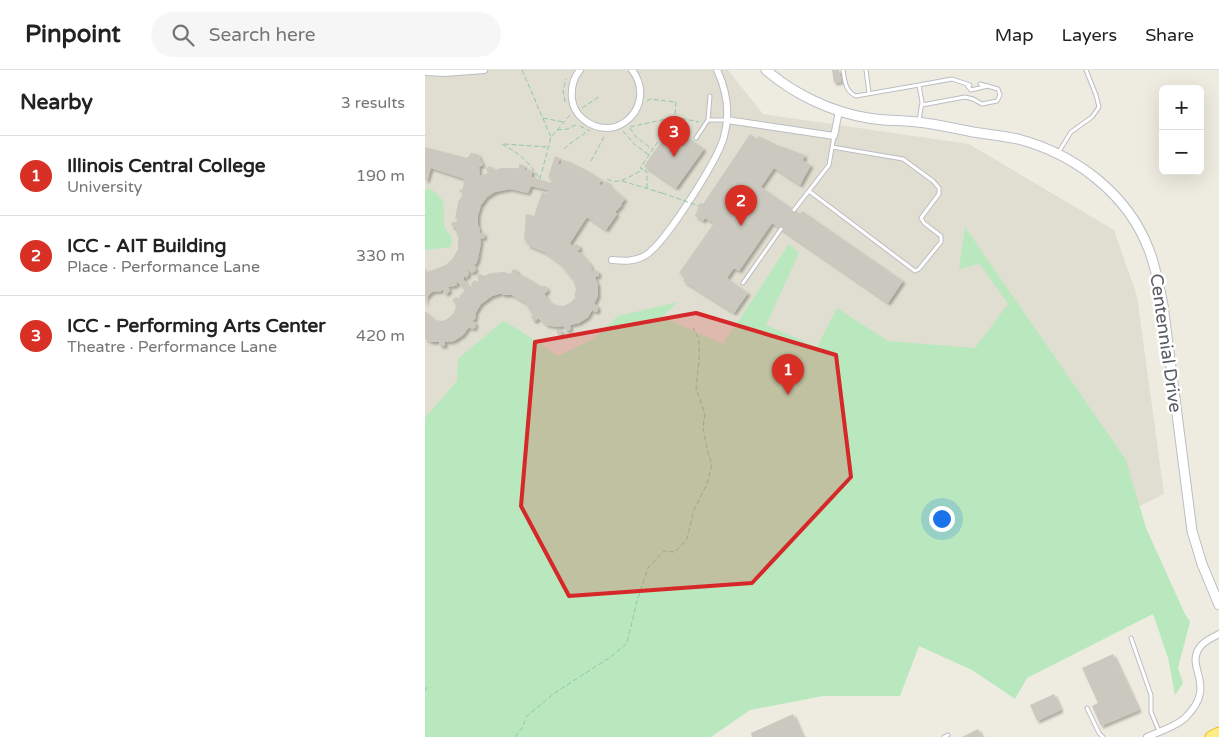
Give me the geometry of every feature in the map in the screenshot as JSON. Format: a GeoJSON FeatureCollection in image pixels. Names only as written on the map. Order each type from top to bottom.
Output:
{"type":"FeatureCollection","features":[{"type":"Feature","properties":{"kind":"highway"},"geometry":{"type":"LineString","coordinates":[[1211,737],[1219,733]]}},
{"type":"Feature","properties":{"kind":"main road","name":"Centennial Drive"},"geometry":{"type":"LineString","coordinates":[[766,70],[780,82],[810,99],[839,111],[868,118],[919,122],[1018,140],[1078,164],[1113,193],[1139,228],[1157,272],[1163,305],[1192,531],[1202,564],[1219,605]]}},
{"type":"Feature","properties":{"kind":"street"},"geometry":{"type":"LineString","coordinates":[[425,72],[445,73],[484,70]]}},
{"type":"Feature","properties":{"kind":"street"},"geometry":{"type":"LineString","coordinates":[[580,70],[575,78],[572,89],[573,114],[600,128],[611,128],[624,122],[637,106],[641,92],[639,81],[632,70]]}},
{"type":"Feature","properties":{"kind":"street"},"geometry":{"type":"LineString","coordinates":[[612,260],[628,261],[638,259],[653,250],[714,160],[724,136],[727,120],[723,84],[717,70]]}},
{"type":"Feature","properties":{"kind":"street"},"geometry":{"type":"LineString","coordinates":[[727,120],[834,136],[839,111]]}},
{"type":"Feature","properties":{"kind":"street"},"geometry":{"type":"LineString","coordinates":[[1147,737],[1183,720],[1198,702],[1201,687],[1195,662],[1197,654],[1205,642],[1219,634]]}},
{"type":"Feature","properties":{"kind":"lane"},"geometry":{"type":"LineString","coordinates":[[843,70],[846,84],[851,94],[857,96],[952,79],[968,85],[971,90],[988,85]]}},
{"type":"Feature","properties":{"kind":"lane"},"geometry":{"type":"LineString","coordinates":[[866,70],[869,93]]}},
{"type":"Feature","properties":{"kind":"lane"},"geometry":{"type":"LineString","coordinates":[[1057,154],[1071,132],[1092,117],[1099,107],[1086,70]]}},
{"type":"Feature","properties":{"kind":"lane"},"geometry":{"type":"LineString","coordinates":[[922,104],[965,97],[982,104],[996,102],[999,99],[1000,92],[998,89],[980,84]]}},
{"type":"Feature","properties":{"kind":"lane"},"geometry":{"type":"LineString","coordinates":[[919,85],[922,104],[919,122]]}},
{"type":"Feature","properties":{"kind":"lane"},"geometry":{"type":"LineString","coordinates":[[965,97],[968,85]]}},
{"type":"Feature","properties":{"kind":"lane"},"geometry":{"type":"LineString","coordinates":[[696,138],[707,121],[710,96]]}},
{"type":"Feature","properties":{"kind":"lane"},"geometry":{"type":"LineString","coordinates":[[707,121],[727,120]]}},
{"type":"Feature","properties":{"kind":"lane"},"geometry":{"type":"LineString","coordinates":[[794,210],[829,164],[834,136]]}},
{"type":"Feature","properties":{"kind":"lane"},"geometry":{"type":"LineString","coordinates":[[809,191],[915,271],[919,269],[941,242],[941,236],[924,223],[921,218],[939,194],[939,188],[933,181],[903,160],[832,146]]}},
{"type":"Feature","properties":{"kind":"lane"},"geometry":{"type":"LineString","coordinates":[[743,283],[781,229]]}},
{"type":"Feature","properties":{"kind":"lane"},"geometry":{"type":"LineString","coordinates":[[1131,638],[1151,695],[1151,712],[1159,731]]}},
{"type":"Feature","properties":{"kind":"lane"},"geometry":{"type":"LineString","coordinates":[[1087,708],[1099,733],[1103,737]]}},
{"type":"Feature","properties":{"kind":"path"},"geometry":{"type":"LineString","coordinates":[[521,70],[551,137]]}},
{"type":"Feature","properties":{"kind":"path"},"geometry":{"type":"LineString","coordinates":[[566,79],[563,90],[566,105]]}},
{"type":"Feature","properties":{"kind":"path"},"geometry":{"type":"LineString","coordinates":[[548,148],[502,144],[531,165],[540,179],[551,137],[556,130],[573,114],[600,96]]}},
{"type":"Feature","properties":{"kind":"path"},"geometry":{"type":"LineString","coordinates":[[644,107],[650,99],[676,102],[675,117],[640,168],[647,172],[647,188]]}},
{"type":"Feature","properties":{"kind":"path"},"geometry":{"type":"LineString","coordinates":[[568,110],[573,114],[578,124],[596,133]]}},
{"type":"Feature","properties":{"kind":"path"},"geometry":{"type":"LineString","coordinates":[[542,117],[563,122]]}},
{"type":"Feature","properties":{"kind":"path"},"geometry":{"type":"LineString","coordinates":[[629,127],[632,128],[675,117],[707,121]]}},
{"type":"Feature","properties":{"kind":"path"},"geometry":{"type":"LineString","coordinates":[[629,127],[636,121]]}},
{"type":"Feature","properties":{"kind":"path"},"geometry":{"type":"LineString","coordinates":[[556,130],[567,129],[578,124]]}},
{"type":"Feature","properties":{"kind":"path"},"geometry":{"type":"LineString","coordinates":[[629,127],[637,137],[653,150]]}},
{"type":"Feature","properties":{"kind":"path"},"geometry":{"type":"LineString","coordinates":[[623,130],[634,144],[649,156]]}},
{"type":"Feature","properties":{"kind":"path"},"geometry":{"type":"LineString","coordinates":[[564,149],[589,131]]}},
{"type":"Feature","properties":{"kind":"path"},"geometry":{"type":"LineString","coordinates":[[591,161],[606,134],[611,133]]}},
{"type":"Feature","properties":{"kind":"path"},"geometry":{"type":"LineString","coordinates":[[607,179],[611,182],[622,180],[643,169]]}},
{"type":"Feature","properties":{"kind":"path"},"geometry":{"type":"LineString","coordinates":[[622,180],[699,206]]}},
{"type":"Feature","properties":{"kind":"path"},"geometry":{"type":"LineString","coordinates":[[515,737],[522,728],[527,716],[574,680],[582,677],[612,656],[627,643],[637,601],[648,568],[664,551],[675,552],[687,539],[694,510],[707,484],[712,465],[703,427],[705,414],[696,388],[699,339],[693,328]]}},
{"type":"Feature","properties":{"kind":"path"},"geometry":{"type":"LineString","coordinates":[[425,691],[427,687]]}},
{"type":"Feature","properties":{"kind":"highlighted area"},"geometry":{"type":"Polygon","coordinates":[[[696,313],[836,355],[851,477],[752,583],[569,596],[521,506],[535,342],[696,313]]]}},
{"type":"Feature","properties":{"kind":"shaded area"},"geometry":{"type":"Polygon","coordinates":[[[425,70],[728,70],[763,114],[969,144],[1114,230],[1137,296],[1164,494],[674,737],[425,693],[425,70]]]}},
{"type":"Feature","properties":{"kind":"green space"},"geometry":{"type":"Polygon","coordinates":[[[428,188],[442,199],[444,205],[444,224],[452,237],[451,247],[425,250],[425,191],[428,188]]]}},
{"type":"Feature","properties":{"kind":"green space"},"geometry":{"type":"Polygon","coordinates":[[[965,227],[1126,460],[1146,528],[1190,622],[1178,668],[1183,683],[1175,695],[1168,658],[1153,614],[1027,678],[1015,699],[972,670],[919,646],[900,696],[823,696],[750,710],[711,737],[425,737],[425,418],[457,381],[458,359],[503,321],[558,356],[593,339],[618,316],[678,302],[662,317],[723,344],[789,244],[799,253],[766,325],[817,347],[837,308],[888,341],[975,348],[1008,304],[980,264],[959,269],[965,227]]]}},
{"type":"Feature","properties":{"kind":"building"},"geometry":{"type":"Polygon","coordinates":[[[832,70],[839,70],[841,82],[834,83],[832,70]]]}},
{"type":"Feature","properties":{"kind":"building"},"geometry":{"type":"Polygon","coordinates":[[[672,126],[704,149],[676,188],[644,166],[672,126]]]}},
{"type":"Feature","properties":{"kind":"building"},"geometry":{"type":"Polygon","coordinates":[[[750,134],[757,139],[759,136],[805,155],[803,161],[811,165],[800,185],[774,168],[761,187],[800,214],[802,211],[903,281],[888,303],[772,223],[739,271],[734,268],[727,278],[748,293],[734,313],[683,281],[685,277],[679,273],[714,223],[705,218],[703,221],[695,216],[700,203],[703,204],[750,134]]]}},
{"type":"Feature","properties":{"kind":"building"},"geometry":{"type":"Polygon","coordinates":[[[425,147],[467,158],[471,153],[478,154],[483,165],[479,167],[480,176],[488,173],[486,169],[489,166],[492,167],[493,171],[501,168],[519,169],[519,165],[522,164],[525,167],[524,170],[532,170],[532,177],[551,183],[552,179],[548,177],[555,156],[560,158],[558,164],[561,165],[563,160],[568,161],[602,180],[599,184],[602,186],[606,181],[610,184],[625,199],[615,212],[617,214],[606,230],[587,217],[570,243],[573,248],[576,244],[579,245],[580,249],[577,252],[580,252],[590,264],[593,272],[595,270],[599,272],[599,276],[595,277],[598,285],[598,296],[594,304],[598,306],[598,311],[592,310],[588,317],[579,323],[570,325],[571,329],[568,331],[565,330],[564,326],[546,325],[538,318],[536,321],[533,321],[531,316],[535,314],[530,311],[525,303],[512,295],[502,295],[502,293],[492,296],[481,304],[476,312],[475,319],[472,321],[476,323],[475,328],[469,327],[463,335],[454,341],[445,341],[445,346],[440,346],[439,342],[431,342],[425,339],[425,311],[435,320],[442,321],[447,319],[454,313],[456,303],[453,302],[453,299],[456,297],[460,299],[459,296],[465,291],[456,282],[457,285],[448,287],[450,290],[447,294],[444,293],[443,289],[432,292],[427,297],[425,305],[425,267],[427,272],[446,265],[458,249],[457,227],[453,228],[451,224],[457,222],[457,219],[455,219],[458,202],[463,194],[459,191],[463,188],[464,179],[431,168],[427,181],[425,180],[425,147]],[[531,186],[528,193],[510,189],[495,192],[487,197],[481,205],[478,215],[479,234],[483,232],[485,236],[483,239],[480,238],[478,259],[476,264],[472,265],[475,266],[476,271],[471,273],[469,270],[466,278],[464,276],[464,280],[468,285],[472,286],[471,283],[475,280],[479,281],[477,277],[479,274],[484,275],[484,279],[486,275],[491,273],[503,272],[511,274],[512,270],[515,269],[518,272],[517,275],[520,274],[536,283],[540,286],[540,289],[542,286],[546,286],[548,291],[544,294],[549,301],[556,305],[563,306],[570,303],[576,297],[574,296],[576,290],[574,281],[559,263],[544,252],[527,245],[529,242],[524,240],[526,214],[534,216],[542,192],[547,194],[548,190],[531,186]]]}},
{"type":"Feature","properties":{"kind":"building"},"geometry":{"type":"Polygon","coordinates":[[[557,330],[562,330],[562,335],[557,334],[557,330]]]}},
{"type":"Feature","properties":{"kind":"building"},"geometry":{"type":"Polygon","coordinates":[[[1113,654],[1139,710],[1101,726],[1092,706],[1098,703],[1082,668],[1113,654]]]}},
{"type":"Feature","properties":{"kind":"building"},"geometry":{"type":"Polygon","coordinates":[[[1054,694],[1061,710],[1037,721],[1030,705],[1054,694]]]}},
{"type":"Feature","properties":{"kind":"building"},"geometry":{"type":"Polygon","coordinates":[[[793,714],[803,737],[752,737],[751,733],[793,714]]]}},
{"type":"Feature","properties":{"kind":"building"},"geometry":{"type":"Polygon","coordinates":[[[978,729],[982,737],[962,737],[978,729]]]}},
{"type":"Feature","properties":{"kind":"place","name":"ICC - Performing Arts Center"},"geometry":{"type":"Point","coordinates":[674,157]}},
{"type":"Feature","properties":{"kind":"place","name":"ICC - AIT Building"},"geometry":{"type":"Point","coordinates":[741,226]}},
{"type":"Feature","properties":{"kind":"place","name":"Illinois Central College"},"geometry":{"type":"Point","coordinates":[788,395]}}]}
